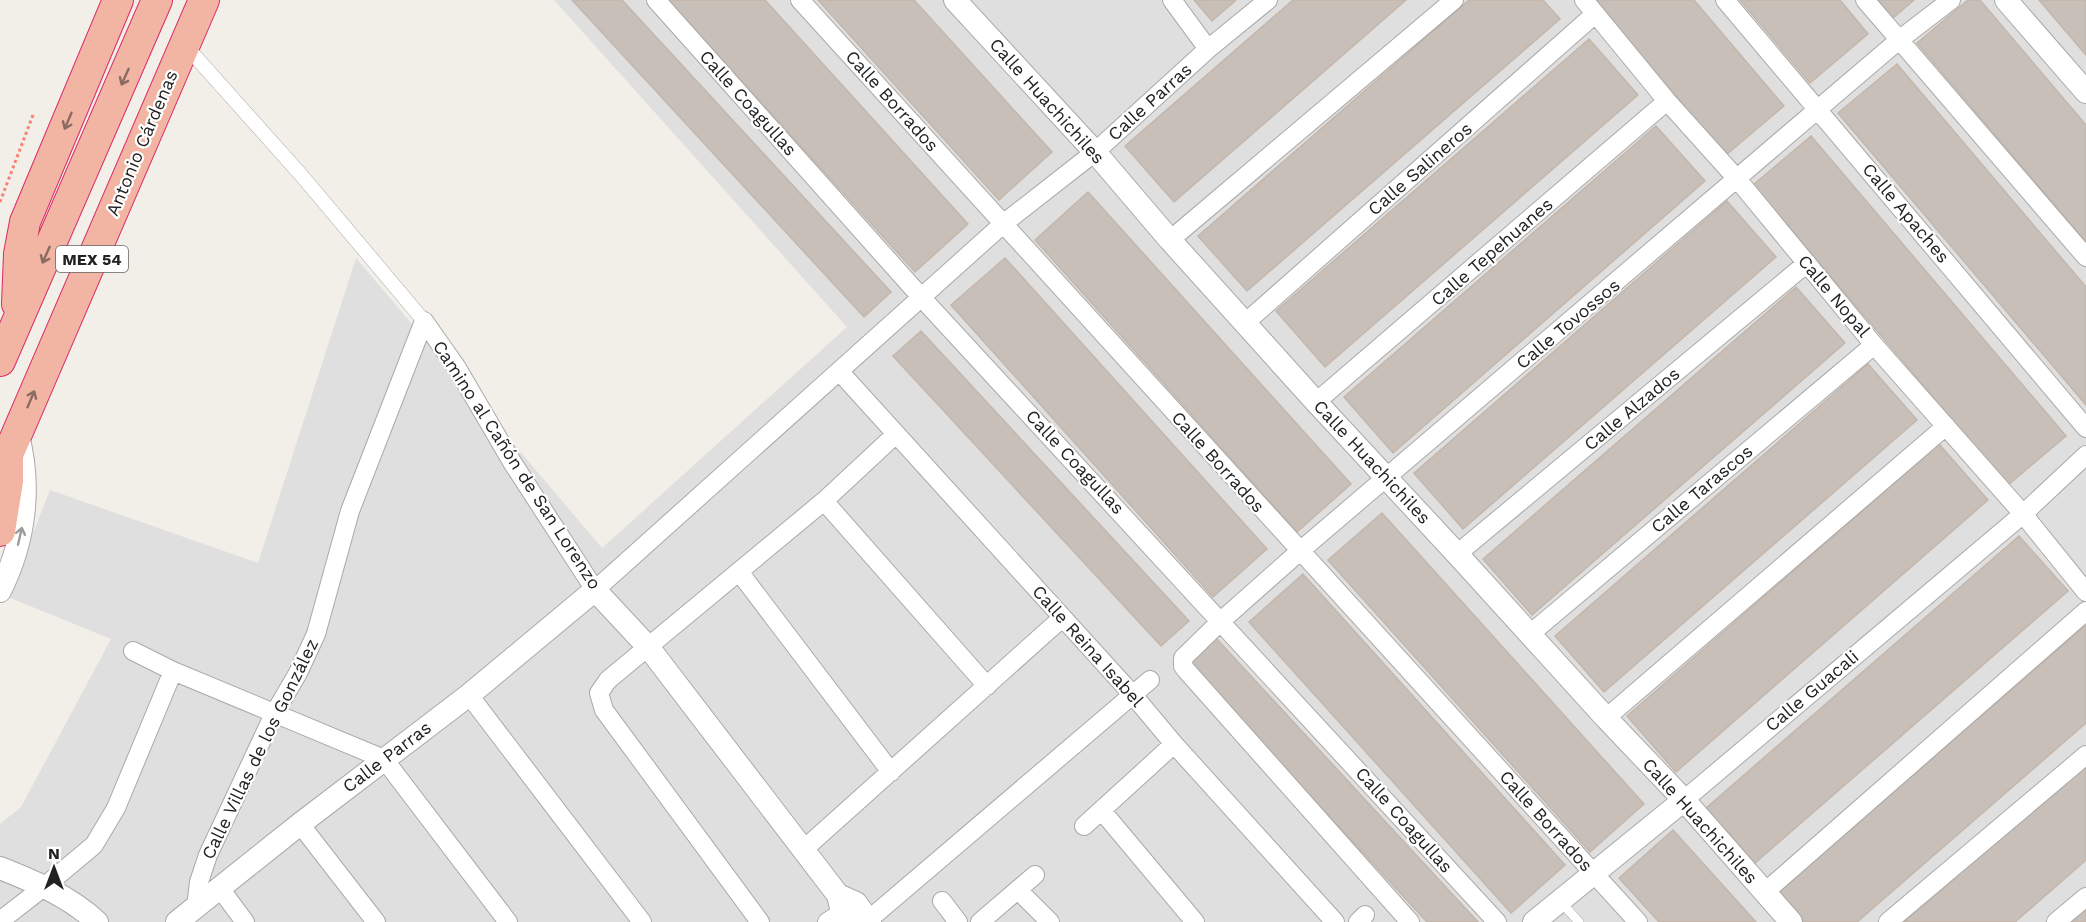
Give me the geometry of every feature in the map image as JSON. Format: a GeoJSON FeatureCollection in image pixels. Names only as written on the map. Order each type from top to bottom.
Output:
{"type":"FeatureCollection","features":[{"type":"Feature","properties":{"kind":"highway","name":"MEX 54"},"geometry":{"type":"LineString","coordinates":[[185,45],[204,0]]}},
{"type":"Feature","properties":{"kind":"highway"},"geometry":{"type":"LineString","coordinates":[[17,319],[17,275],[25,222],[114,3]]}},
{"type":"Feature","properties":{"kind":"highway","name":"MEX 54"},"geometry":{"type":"LineString","coordinates":[[0,361],[153,12]]}},
{"type":"Feature","properties":{"kind":"highway","name":"Antonio Cárdenas"},"geometry":{"type":"LineString","coordinates":[[8,452],[185,45]]}},
{"type":"Feature","properties":{"kind":"highway"},"geometry":{"type":"LineString","coordinates":[[0,531],[8,481],[8,452]]}},
{"type":"Feature","properties":{"kind":"street","name":"Calle Coagullas"},"geometry":{"type":"LineString","coordinates":[[656,0],[921,297],[1497,922]]}},
{"type":"Feature","properties":{"kind":"street","name":"Calle Borrados"},"geometry":{"type":"LineString","coordinates":[[800,0],[1638,922]]}},
{"type":"Feature","properties":{"kind":"street","name":"Calle Huachichiles"},"geometry":{"type":"LineString","coordinates":[[955,0],[1095,152],[1170,240],[1316,402],[1684,800],[1791,922]]}},
{"type":"Feature","properties":{"kind":"street"},"geometry":{"type":"LineString","coordinates":[[1172,0],[1208,49]]}},
{"type":"Feature","properties":{"kind":"street","name":"Calle Parras"},"geometry":{"type":"LineString","coordinates":[[177,922],[300,824],[469,695],[595,590],[1003,224],[1095,152],[1208,49],[1268,0]]}},
{"type":"Feature","properties":{"kind":"street"},"geometry":{"type":"LineString","coordinates":[[1170,240],[1454,0]]}},
{"type":"Feature","properties":{"kind":"street","name":"Calle Apaches"},"geometry":{"type":"LineString","coordinates":[[1725,0],[2086,428]]}},
{"type":"Feature","properties":{"kind":"street"},"geometry":{"type":"LineString","coordinates":[[1865,0],[2086,257]]}},
{"type":"Feature","properties":{"kind":"street","name":"Calle Tovossos"},"geometry":{"type":"LineString","coordinates":[[1410,922],[1186,670],[1182,662],[1188,652],[1300,551],[1738,180],[1899,40],[1950,0]]}},
{"type":"Feature","properties":{"kind":"street"},"geometry":{"type":"LineString","coordinates":[[2006,0],[2086,92]]}},
{"type":"Feature","properties":{"kind":"street","name":"Calle Nopal"},"geometry":{"type":"LineString","coordinates":[[1590,7],[1668,101],[1738,180],[1874,345],[2023,514],[2086,592]]}},
{"type":"Feature","properties":{"kind":"street","name":"Calle Salineros"},"geometry":{"type":"LineString","coordinates":[[1245,323],[1590,7]]}},
{"type":"Feature","properties":{"kind":"street","name":"Camino al Cañón de San Lorenzo"},"geometry":{"type":"LineString","coordinates":[[185,45],[302,176],[424,321],[457,368],[512,462],[595,590],[649,648],[852,915]]}},
{"type":"Feature","properties":{"kind":"street","name":"Calle Tepehuanes"},"geometry":{"type":"LineString","coordinates":[[1316,402],[1668,101]]}},
{"type":"Feature","properties":{"kind":"street","name":"Calle Alzados"},"geometry":{"type":"LineString","coordinates":[[1457,554],[1807,263]]}},
{"type":"Feature","properties":{"kind":"street","name":"Calle Villas de los González"},"geometry":{"type":"LineString","coordinates":[[196,907],[198,882],[208,855],[274,714],[298,673],[316,633],[350,511],[424,321]]}},
{"type":"Feature","properties":{"kind":"street","name":"Calle Tarascos"},"geometry":{"type":"LineString","coordinates":[[1530,634],[1874,345]]}},
{"type":"Feature","properties":{"kind":"street","name":"Calle Reina Isabel"},"geometry":{"type":"LineString","coordinates":[[838,371],[1133,694],[1174,744],[1335,922]]}},
{"type":"Feature","properties":{"kind":"street"},"geometry":{"type":"LineString","coordinates":[[1606,718],[1946,426]]}},
{"type":"Feature","properties":{"kind":"street"},"geometry":{"type":"LineString","coordinates":[[760,922],[604,710],[599,693],[603,686],[824,501],[896,434]]}},
{"type":"Feature","properties":{"kind":"street"},"geometry":{"type":"LineString","coordinates":[[0,591],[16,550],[23,521],[25,468],[8,452]]}},
{"type":"Feature","properties":{"kind":"street","name":"Calle Guacali"},"geometry":{"type":"LineString","coordinates":[[1534,922],[1684,800],[2023,514],[2086,455]]}},
{"type":"Feature","properties":{"kind":"street"},"geometry":{"type":"LineString","coordinates":[[824,501],[987,686]]}},
{"type":"Feature","properties":{"kind":"street"},"geometry":{"type":"LineString","coordinates":[[740,573],[891,772]]}},
{"type":"Feature","properties":{"kind":"street"},"geometry":{"type":"LineString","coordinates":[[1765,892],[2086,611]]}},
{"type":"Feature","properties":{"kind":"street"},"geometry":{"type":"LineString","coordinates":[[803,850],[1062,618]]}},
{"type":"Feature","properties":{"kind":"street"},"geometry":{"type":"LineString","coordinates":[[133,651],[173,671],[384,759],[508,922]]}},
{"type":"Feature","properties":{"kind":"street"},"geometry":{"type":"LineString","coordinates":[[0,921],[94,845],[116,808],[173,671]]}},
{"type":"Feature","properties":{"kind":"street"},"geometry":{"type":"LineString","coordinates":[[852,915],[1150,680]]}},
{"type":"Feature","properties":{"kind":"street"},"geometry":{"type":"LineString","coordinates":[[469,695],[642,922]]}},
{"type":"Feature","properties":{"kind":"street"},"geometry":{"type":"LineString","coordinates":[[1084,826],[1174,744]]}},
{"type":"Feature","properties":{"kind":"street"},"geometry":{"type":"LineString","coordinates":[[1888,922],[2086,755]]}},
{"type":"Feature","properties":{"kind":"street"},"geometry":{"type":"LineString","coordinates":[[1102,811],[1195,922]]}},
{"type":"Feature","properties":{"kind":"street"},"geometry":{"type":"LineString","coordinates":[[300,824],[376,922]]}},
{"type":"Feature","properties":{"kind":"street"},"geometry":{"type":"LineString","coordinates":[[0,868],[45,886],[73,903],[97,922]]}},
{"type":"Feature","properties":{"kind":"street"},"geometry":{"type":"LineString","coordinates":[[980,922],[1035,875]]}},
{"type":"Feature","properties":{"kind":"street"},"geometry":{"type":"LineString","coordinates":[[219,887],[245,922]]}},
{"type":"Feature","properties":{"kind":"street"},"geometry":{"type":"LineString","coordinates":[[1018,890],[1050,922]]}},
{"type":"Feature","properties":{"kind":"street"},"geometry":{"type":"LineString","coordinates":[[2056,922],[2086,897]]}},
{"type":"Feature","properties":{"kind":"street"},"geometry":{"type":"LineString","coordinates":[[942,901],[958,922]]}},
{"type":"Feature","properties":{"kind":"lane"},"geometry":{"type":"LineString","coordinates":[[1560,901],[1579,922]]}},
{"type":"Feature","properties":{"kind":"path"},"geometry":{"type":"LineString","coordinates":[[0,202],[33,115]]}},
{"type":"Feature","properties":{"kind":"shaded area"},"geometry":{"type":"Polygon","coordinates":[[[554,0],[2086,0],[2086,922],[0,922],[0,824],[21,807],[111,639],[8,597],[50,490],[258,563],[356,258],[602,548],[847,327],[554,0]]]}},
{"type":"Feature","properties":{"kind":"building"},"geometry":{"type":"Polygon","coordinates":[[[572,0],[622,0],[891,292],[864,317],[572,0]]]}},
{"type":"Feature","properties":{"kind":"building"},"geometry":{"type":"Polygon","coordinates":[[[668,0],[765,0],[968,224],[915,272],[668,0]]]}},
{"type":"Feature","properties":{"kind":"building"},"geometry":{"type":"Polygon","coordinates":[[[818,0],[914,0],[1052,152],[999,200],[818,0]]]}},
{"type":"Feature","properties":{"kind":"building"},"geometry":{"type":"Polygon","coordinates":[[[1194,0],[1236,0],[1212,21],[1194,0]]]}},
{"type":"Feature","properties":{"kind":"building"},"geometry":{"type":"Polygon","coordinates":[[[1293,0],[1406,0],[1174,202],[1125,146],[1293,0]]]}},
{"type":"Feature","properties":{"kind":"building"},"geometry":{"type":"Polygon","coordinates":[[[1469,0],[1543,0],[1560,19],[1247,291],[1198,236],[1469,0]]]}},
{"type":"Feature","properties":{"kind":"building"},"geometry":{"type":"Polygon","coordinates":[[[1594,0],[1694,0],[1784,106],[1726,155],[1594,0]]]}},
{"type":"Feature","properties":{"kind":"building"},"geometry":{"type":"Polygon","coordinates":[[[1740,0],[1840,0],[1868,34],[1810,83],[1740,0]]]}},
{"type":"Feature","properties":{"kind":"building"},"geometry":{"type":"Polygon","coordinates":[[[1878,0],[1914,0],[1893,18],[1878,0]]]}},
{"type":"Feature","properties":{"kind":"building"},"geometry":{"type":"Polygon","coordinates":[[[1968,0],[1980,0],[2086,125],[2086,242],[1917,43],[1968,0]]]}},
{"type":"Feature","properties":{"kind":"building"},"geometry":{"type":"Polygon","coordinates":[[[2039,0],[2086,0],[2086,55],[2039,0]]]}},
{"type":"Feature","properties":{"kind":"building"},"geometry":{"type":"Polygon","coordinates":[[[1589,39],[1638,95],[1325,367],[1276,311],[1589,39]]]}},
{"type":"Feature","properties":{"kind":"building"},"geometry":{"type":"Polygon","coordinates":[[[1897,64],[2086,287],[2086,405],[1838,113],[1897,64]]]}},
{"type":"Feature","properties":{"kind":"building"},"geometry":{"type":"Polygon","coordinates":[[[1656,126],[1705,181],[1393,453],[1344,397],[1656,126]]]}},
{"type":"Feature","properties":{"kind":"building"},"geometry":{"type":"Polygon","coordinates":[[[1811,136],[2066,436],[2008,485],[1753,185],[1811,136]]]}},
{"type":"Feature","properties":{"kind":"building"},"geometry":{"type":"Polygon","coordinates":[[[1088,192],[1351,484],[1297,532],[1035,240],[1088,192]]]}},
{"type":"Feature","properties":{"kind":"building"},"geometry":{"type":"Polygon","coordinates":[[[1727,201],[1776,257],[1463,529],[1414,473],[1727,201]]]}},
{"type":"Feature","properties":{"kind":"building"},"geometry":{"type":"Polygon","coordinates":[[[1005,258],[1267,549],[1213,597],[951,305],[1005,258]]]}},
{"type":"Feature","properties":{"kind":"building"},"geometry":{"type":"Polygon","coordinates":[[[1796,287],[1845,343],[1532,615],[1483,559],[1796,287]]]}},
{"type":"Feature","properties":{"kind":"building"},"geometry":{"type":"Polygon","coordinates":[[[921,331],[1189,621],[1161,646],[893,356],[921,331]]]}},
{"type":"Feature","properties":{"kind":"building"},"geometry":{"type":"Polygon","coordinates":[[[1868,364],[1917,420],[1604,692],[1555,636],[1868,364]]]}},
{"type":"Feature","properties":{"kind":"building"},"geometry":{"type":"Polygon","coordinates":[[[1939,444],[1988,500],[1676,772],[1627,716],[1939,444]]]}},
{"type":"Feature","properties":{"kind":"building"},"geometry":{"type":"Polygon","coordinates":[[[1382,513],[1644,804],[1590,852],[1328,560],[1382,513]]]}},
{"type":"Feature","properties":{"kind":"building"},"geometry":{"type":"Polygon","coordinates":[[[2019,536],[2068,591],[1755,863],[1706,808],[2019,536]]]}},
{"type":"Feature","properties":{"kind":"building"},"geometry":{"type":"Polygon","coordinates":[[[1303,574],[1565,865],[1511,913],[1249,622],[1303,574]]]}},
{"type":"Feature","properties":{"kind":"building"},"geometry":{"type":"Polygon","coordinates":[[[2086,625],[2086,723],[1857,922],[1801,922],[1776,894],[2086,625]]]}},
{"type":"Feature","properties":{"kind":"building"},"geometry":{"type":"Polygon","coordinates":[[[1215,637],[1478,922],[1427,922],[1187,662],[1215,637]]]}},
{"type":"Feature","properties":{"kind":"building"},"geometry":{"type":"Polygon","coordinates":[[[2086,764],[2086,860],[2015,922],[1904,922],[2086,764]]]}},
{"type":"Feature","properties":{"kind":"building"},"geometry":{"type":"Polygon","coordinates":[[[1673,830],[1756,922],[1659,922],[1619,878],[1673,830]]]}},
{"type":"Feature","properties":{"kind":"building"},"geometry":{"type":"Polygon","coordinates":[[[2086,904],[2086,922],[2065,922],[2086,904]]]}}]}
